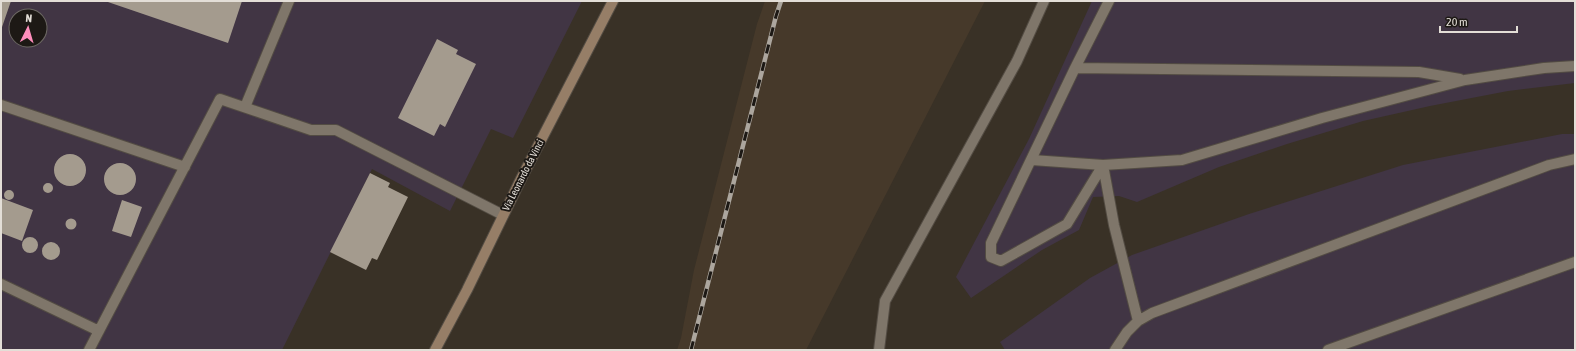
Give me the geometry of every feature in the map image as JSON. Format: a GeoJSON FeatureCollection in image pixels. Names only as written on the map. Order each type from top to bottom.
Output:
{"type":"FeatureCollection","features":[{"type":"Feature","properties":{"kind":"main road","name":"Via Leonardo da Vinci"},"geometry":{"type":"LineString","coordinates":[[435,350],[613,1]]}},
{"type":"Feature","properties":{"kind":"lane"},"geometry":{"type":"LineString","coordinates":[[245,107],[289,1]]}},
{"type":"Feature","properties":{"kind":"lane"},"geometry":{"type":"LineString","coordinates":[[879,350],[885,301],[1017,61],[1044,1]]}},
{"type":"Feature","properties":{"kind":"lane"},"geometry":{"type":"LineString","coordinates":[[1103,165],[1067,224],[1001,261],[991,257],[991,243],[1109,1]]}},
{"type":"Feature","properties":{"kind":"lane"},"geometry":{"type":"LineString","coordinates":[[1032,160],[1103,165],[1182,160],[1330,116],[1465,80],[1544,68],[1575,66]]}},
{"type":"Feature","properties":{"kind":"lane"},"geometry":{"type":"LineString","coordinates":[[1075,68],[1419,72],[1465,80]]}},
{"type":"Feature","properties":{"kind":"lane"},"geometry":{"type":"LineString","coordinates":[[89,350],[220,99],[311,130],[336,130],[503,215]]}},
{"type":"Feature","properties":{"kind":"lane"},"geometry":{"type":"LineString","coordinates":[[1,105],[185,167]]}},
{"type":"Feature","properties":{"kind":"lane"},"geometry":{"type":"LineString","coordinates":[[1115,350],[1127,332],[1138,321],[1152,312],[1549,165],[1575,159]]}},
{"type":"Feature","properties":{"kind":"lane"},"geometry":{"type":"LineString","coordinates":[[1103,165],[1114,225],[1138,321]]}},
{"type":"Feature","properties":{"kind":"lane"},"geometry":{"type":"LineString","coordinates":[[1328,350],[1575,262]]}},
{"type":"Feature","properties":{"kind":"lane"},"geometry":{"type":"LineString","coordinates":[[1,284],[99,331]]}},
{"type":"Feature","properties":{"kind":"shaded area"},"geometry":{"type":"Polygon","coordinates":[[[1,1],[582,1],[513,138],[491,129],[450,211],[372,169],[282,350],[1,350],[1,1]]]}},
{"type":"Feature","properties":{"kind":"shaded area"},"geometry":{"type":"Polygon","coordinates":[[[765,1],[985,1],[806,350],[677,350],[681,338],[694,270],[757,24],[765,1]]]}},
{"type":"Feature","properties":{"kind":"shaded area"},"geometry":{"type":"Polygon","coordinates":[[[1092,1],[1575,1],[1575,83],[1508,91],[1363,121],[1287,144],[1219,167],[1137,202],[1119,196],[1093,197],[1079,230],[1042,250],[971,298],[956,277],[1029,139],[1092,1]]]}},
{"type":"Feature","properties":{"kind":"shaded area"},"geometry":{"type":"Polygon","coordinates":[[[1562,134],[1575,134],[1575,350],[1005,350],[1000,342],[1090,278],[1132,255],[1249,214],[1403,165],[1562,134]]]}},
{"type":"Feature","properties":{"kind":"building"},"geometry":{"type":"Polygon","coordinates":[[[1,1],[11,1],[8,8],[1,30],[1,1]]]}},
{"type":"Feature","properties":{"kind":"building"},"geometry":{"type":"Polygon","coordinates":[[[105,1],[242,1],[228,43],[105,1]]]}},
{"type":"Feature","properties":{"kind":"building"},"geometry":{"type":"Polygon","coordinates":[[[437,39],[458,50],[456,54],[476,64],[445,127],[440,124],[434,136],[398,118],[437,39]]]}},
{"type":"Feature","properties":{"kind":"building"},"geometry":{"type":"Polygon","coordinates":[[[70,154],[76,155],[83,161],[86,170],[85,176],[79,183],[70,186],[64,185],[57,179],[54,170],[55,164],[61,157],[70,154]]]}},
{"type":"Feature","properties":{"kind":"building"},"geometry":{"type":"Polygon","coordinates":[[[120,163],[126,164],[133,170],[136,179],[135,185],[129,192],[120,195],[114,194],[107,188],[104,179],[105,173],[111,166],[120,163]]]}},
{"type":"Feature","properties":{"kind":"building"},"geometry":{"type":"Polygon","coordinates":[[[370,173],[390,183],[388,187],[408,197],[377,260],[372,258],[366,270],[330,252],[370,173]]]}},
{"type":"Feature","properties":{"kind":"building"},"geometry":{"type":"Polygon","coordinates":[[[48,183],[53,188],[48,193],[43,188],[48,183]]]}},
{"type":"Feature","properties":{"kind":"building"},"geometry":{"type":"Polygon","coordinates":[[[9,190],[14,195],[9,200],[4,195],[9,190]]]}},
{"type":"Feature","properties":{"kind":"building"},"geometry":{"type":"Polygon","coordinates":[[[1,198],[33,210],[22,241],[1,233],[1,198]]]}},
{"type":"Feature","properties":{"kind":"building"},"geometry":{"type":"Polygon","coordinates":[[[122,200],[142,207],[131,237],[112,231],[122,200]]]}},
{"type":"Feature","properties":{"kind":"building"},"geometry":{"type":"Polygon","coordinates":[[[71,218],[75,220],[77,224],[75,228],[71,230],[67,228],[65,224],[67,220],[71,218]]]}},
{"type":"Feature","properties":{"kind":"building"},"geometry":{"type":"Polygon","coordinates":[[[30,237],[36,239],[38,245],[36,251],[30,253],[24,251],[22,245],[24,239],[30,237]]]}},
{"type":"Feature","properties":{"kind":"building"},"geometry":{"type":"Polygon","coordinates":[[[51,242],[55,243],[59,247],[59,255],[55,259],[51,260],[47,259],[43,255],[42,251],[43,247],[47,243],[51,242]]]}},
{"type":"Feature","properties":{"kind":"railway"},"geometry":{"type":"LineString","coordinates":[[691,350],[781,1]]}}]}
